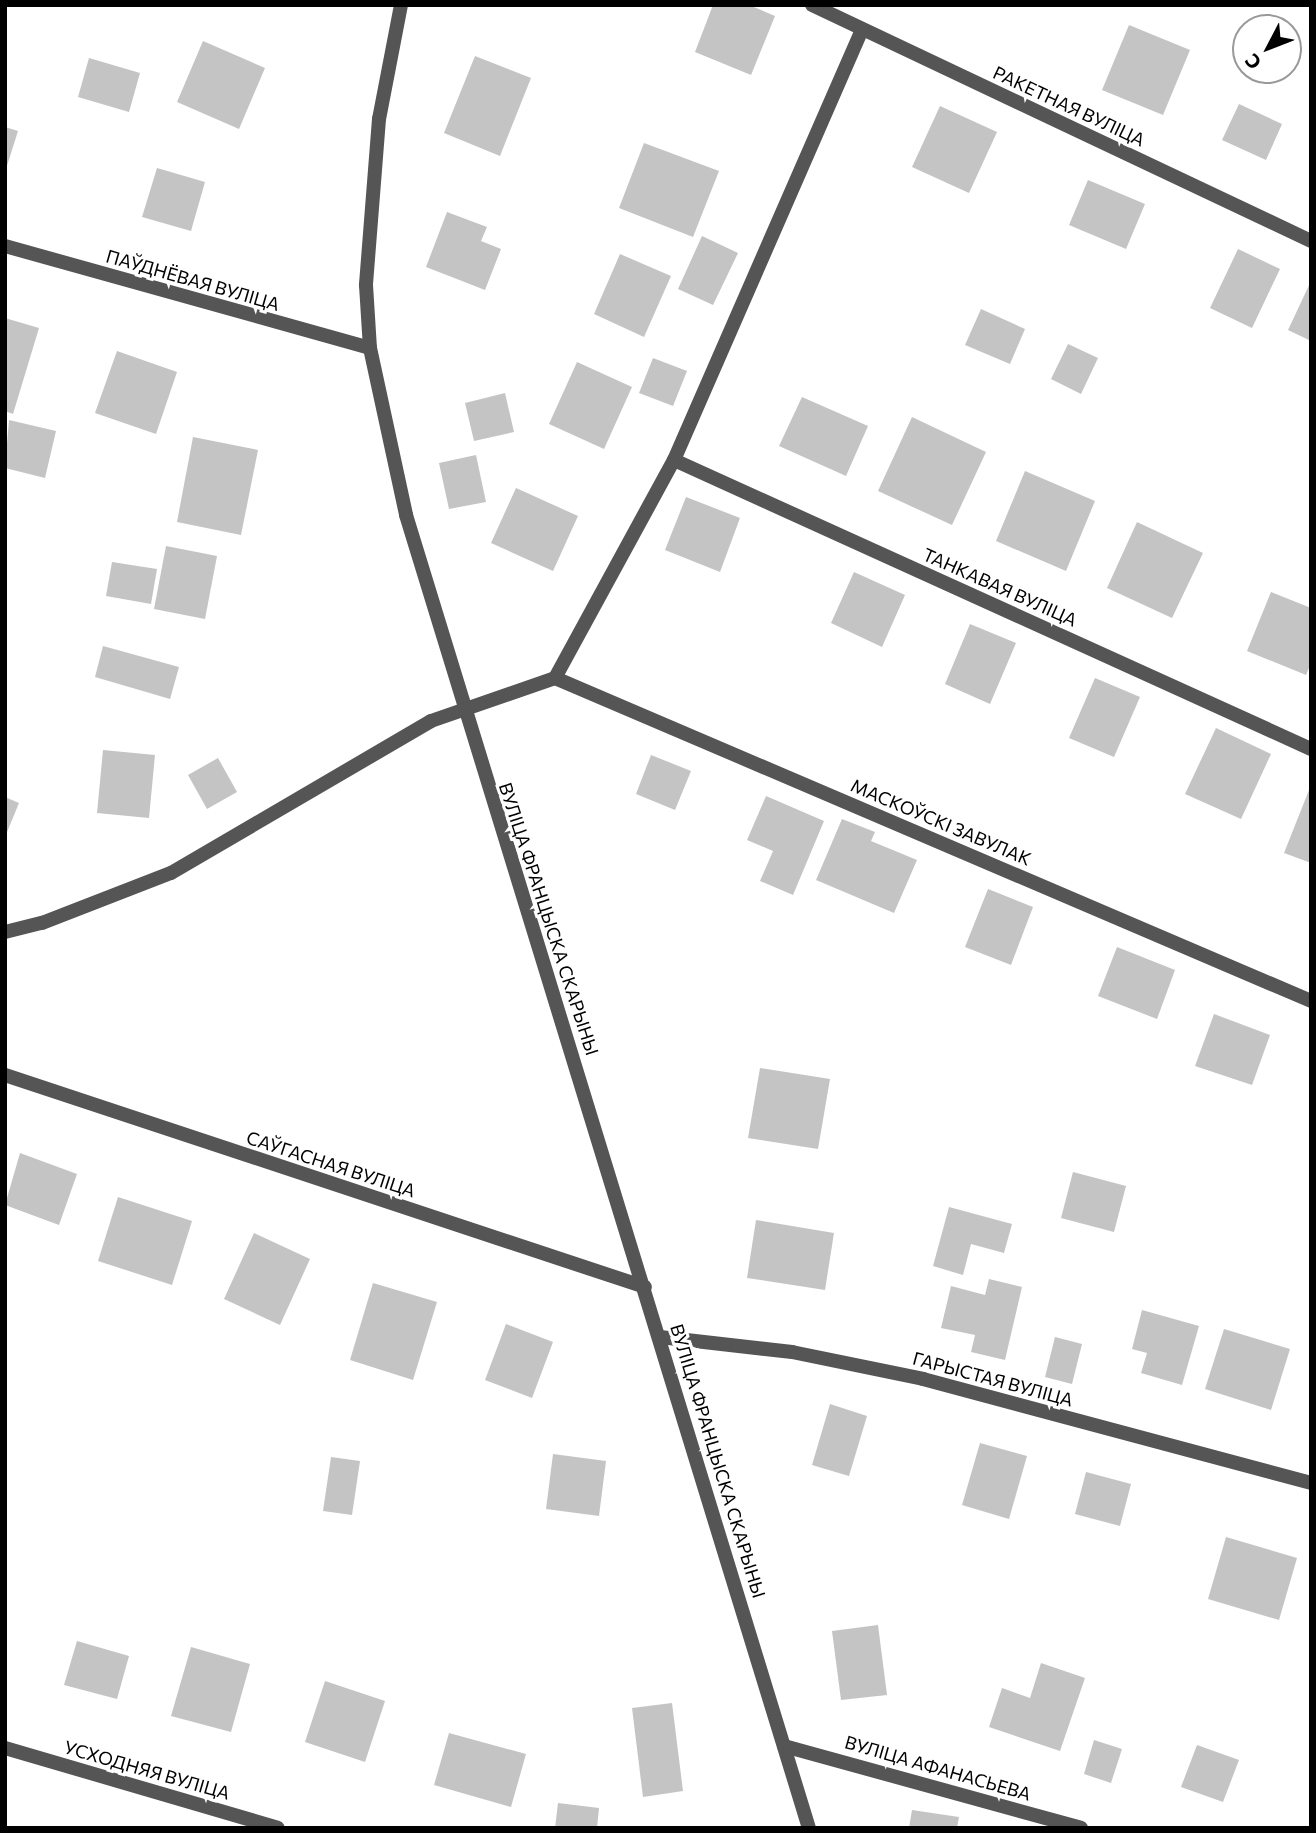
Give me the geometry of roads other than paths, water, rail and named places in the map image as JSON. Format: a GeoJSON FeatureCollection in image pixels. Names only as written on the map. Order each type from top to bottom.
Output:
{"type":"FeatureCollection","features":[{"type":"Feature","properties":{"kind":"street","name":"ВУЛІЦА ФРАНЦЫСКА СКАРЫНЫ"},"geometry":{"type":"LineString","coordinates":[[401,5],[379,119],[366,285],[370,348],[406,514],[462,709],[645,1287],[809,1828]]}},
{"type":"Feature","properties":{"kind":"street","name":"РАКЕТНАЯ ВУЛІЦА"},"geometry":{"type":"LineString","coordinates":[[812,5],[1311,241]]}},
{"type":"Feature","properties":{"kind":"street"},"geometry":{"type":"LineString","coordinates":[[5,932],[42,923],[172,873],[431,721],[555,678],[674,460],[862,30]]}},
{"type":"Feature","properties":{"kind":"street","name":"ПАЎДНЁВАЯ ВУЛІЦА"},"geometry":{"type":"LineString","coordinates":[[5,246],[370,348]]}},
{"type":"Feature","properties":{"kind":"street","name":"ТАНКАВАЯ ВУЛІЦА"},"geometry":{"type":"LineString","coordinates":[[674,460],[1311,749]]}},
{"type":"Feature","properties":{"kind":"street","name":"МАСКОЎСКІ ЗАВУЛАК"},"geometry":{"type":"LineString","coordinates":[[555,678],[1311,1001]]}},
{"type":"Feature","properties":{"kind":"street","name":"САЎГАСНАЯ ВУЛІЦА"},"geometry":{"type":"LineString","coordinates":[[5,1075],[645,1287]]}},
{"type":"Feature","properties":{"kind":"street","name":"ГАРЫСТАЯ ВУЛІЦА"},"geometry":{"type":"LineString","coordinates":[[660,1337],[792,1352],[923,1379],[1311,1483]]}},
{"type":"Feature","properties":{"kind":"street","name":"ВУЛІЦА АФАНАСЬЕВА"},"geometry":{"type":"LineString","coordinates":[[785,1745],[1081,1828]]}},
{"type":"Feature","properties":{"kind":"street","name":"УСХОДНЯЯ ВУЛІЦА"},"geometry":{"type":"LineString","coordinates":[[5,1748],[278,1828]]}}]}
